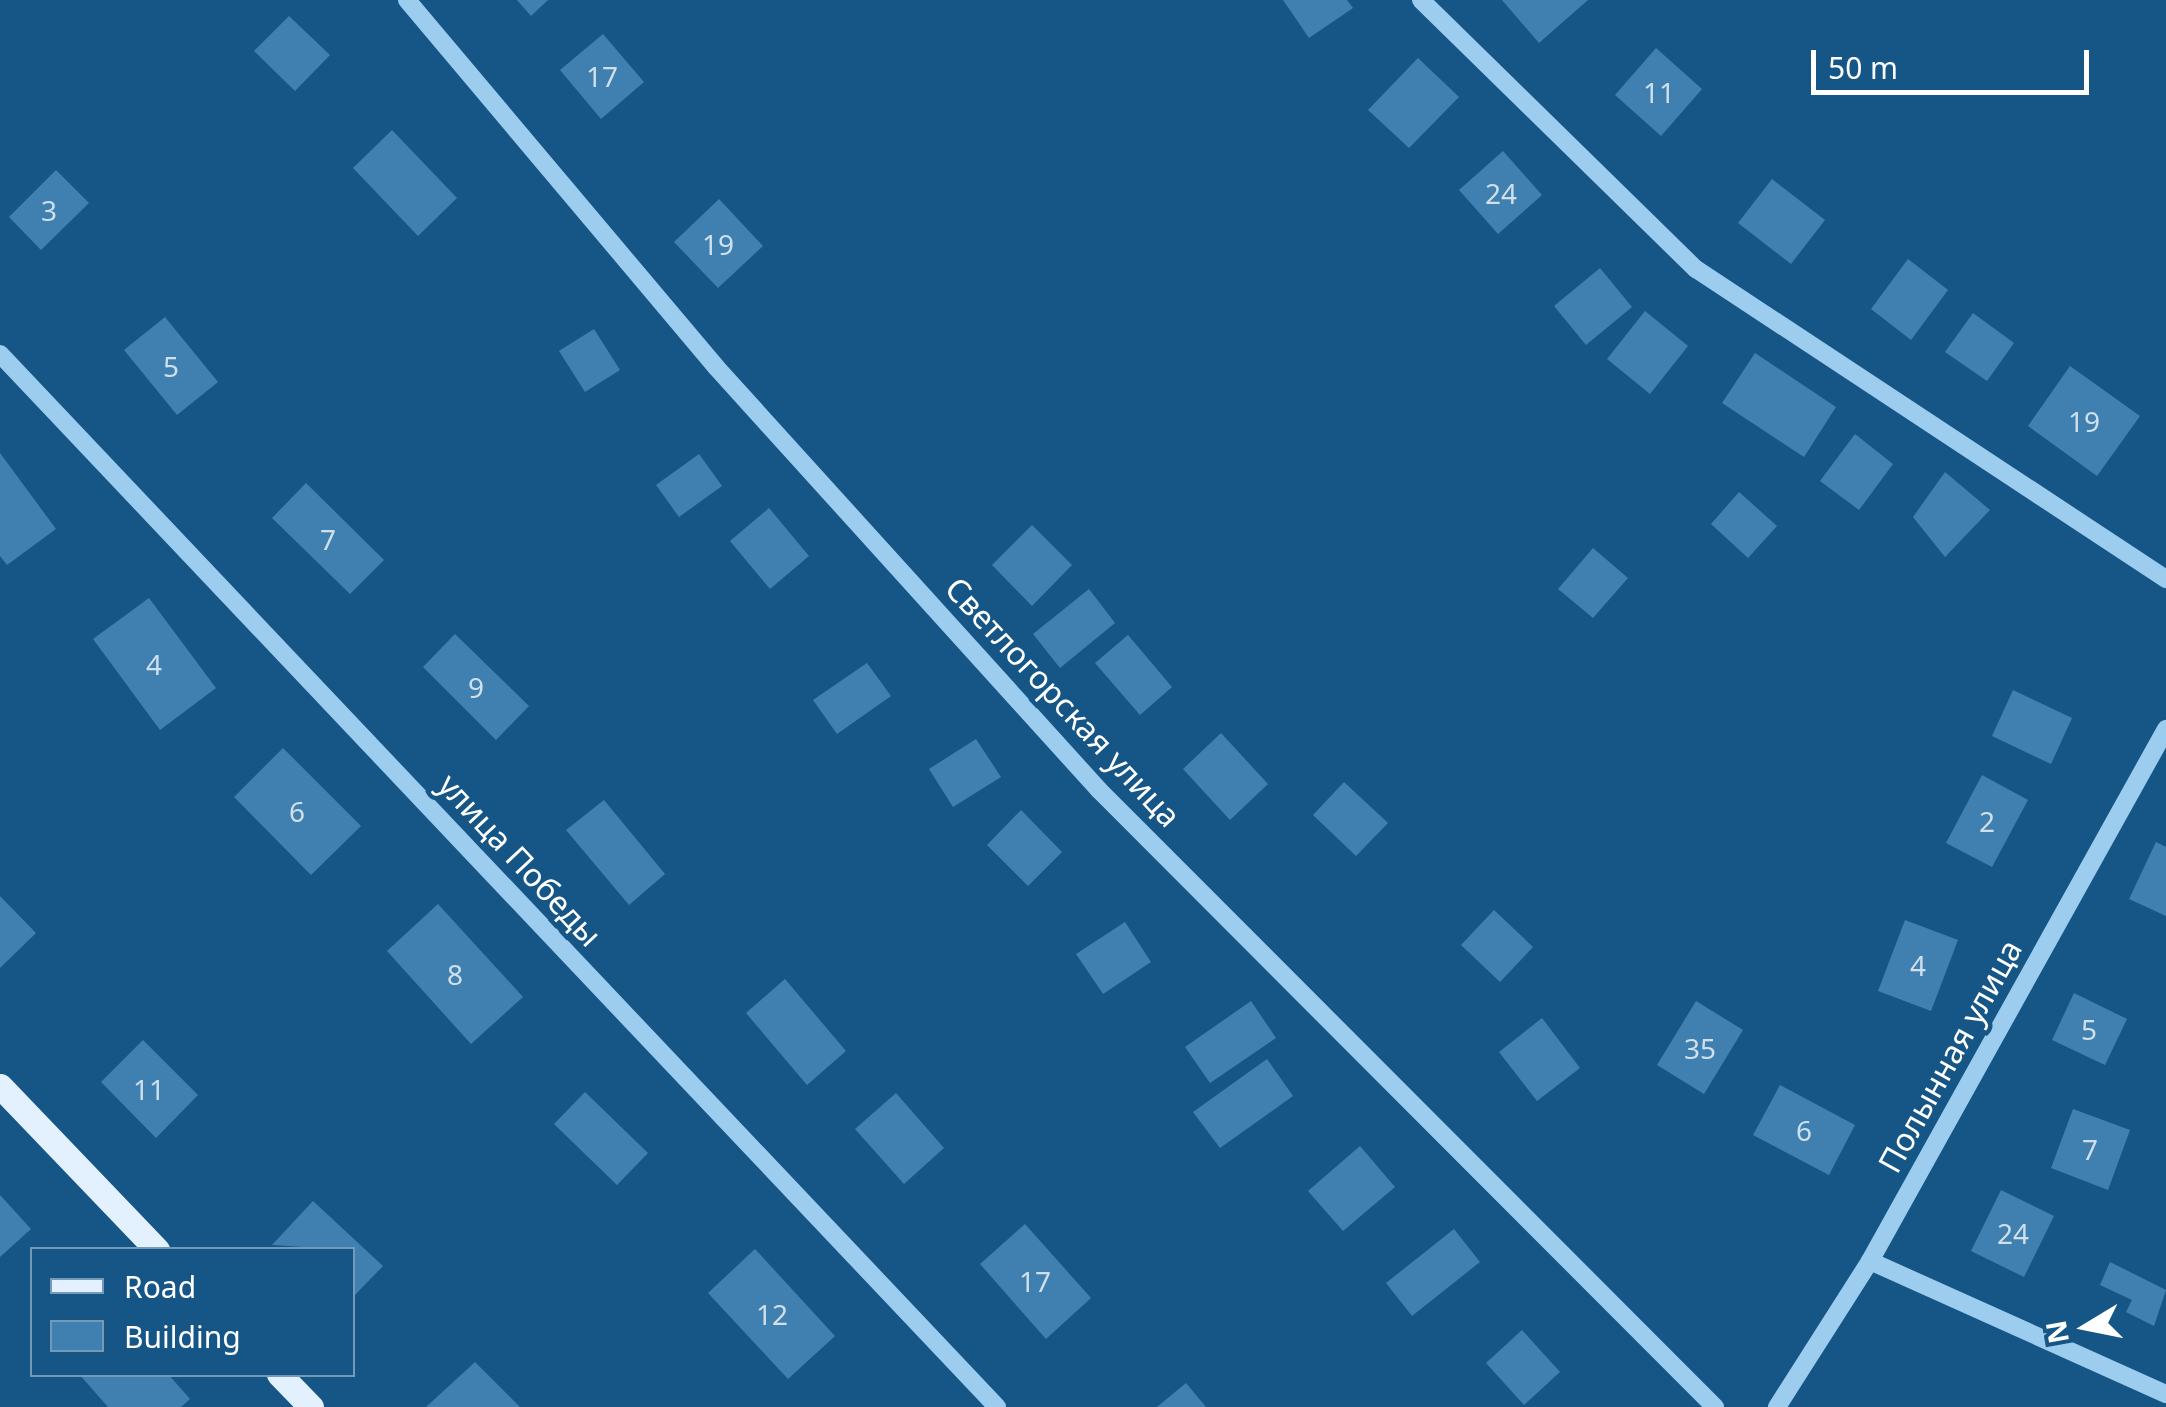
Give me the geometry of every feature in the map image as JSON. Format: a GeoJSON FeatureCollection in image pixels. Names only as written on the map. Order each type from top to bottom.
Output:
{"type":"FeatureCollection","features":[{"type":"Feature","properties":{"kind":"main road"},"geometry":{"type":"LineString","coordinates":[[0,1086],[154,1247]]}},
{"type":"Feature","properties":{"kind":"main road"},"geometry":{"type":"LineString","coordinates":[[282,1377],[311,1407]]}},
{"type":"Feature","properties":{"kind":"street","name":"Светлогорская улица"},"geometry":{"type":"LineString","coordinates":[[407,0],[716,367],[1099,790],[1715,1407]]}},
{"type":"Feature","properties":{"kind":"street"},"geometry":{"type":"LineString","coordinates":[[1422,0],[1696,270],[2166,579]]}},
{"type":"Feature","properties":{"kind":"street","name":"улица Победы"},"geometry":{"type":"LineString","coordinates":[[0,354],[997,1407]]}},
{"type":"Feature","properties":{"kind":"street","name":"Полынная улица"},"geometry":{"type":"LineString","coordinates":[[1777,1407],[1870,1261],[2166,728]]}},
{"type":"Feature","properties":{"kind":"street"},"geometry":{"type":"LineString","coordinates":[[1870,1261],[2166,1394]]}},
{"type":"Feature","properties":{"kind":"building"},"geometry":{"type":"Polygon","coordinates":[[[517,0],[548,0],[531,16],[517,0]]]}},
{"type":"Feature","properties":{"kind":"building"},"geometry":{"type":"Polygon","coordinates":[[[1283,0],[1347,0],[1353,8],[1309,38],[1283,0]]]}},
{"type":"Feature","properties":{"kind":"building"},"geometry":{"type":"Polygon","coordinates":[[[1502,0],[1588,0],[1539,43],[1502,0]]]}},
{"type":"Feature","properties":{"kind":"building"},"geometry":{"type":"Polygon","coordinates":[[[289,16],[330,55],[295,91],[254,51],[289,16]]]}},
{"type":"Feature","properties":{"kind":"building"},"geometry":{"type":"Polygon","coordinates":[[[603,34],[644,82],[601,119],[560,70],[603,34]]]}},
{"type":"Feature","properties":{"kind":"building"},"geometry":{"type":"Polygon","coordinates":[[[1656,48],[1702,89],[1661,136],[1615,95],[1656,48]]]}},
{"type":"Feature","properties":{"kind":"building"},"geometry":{"type":"Polygon","coordinates":[[[1418,58],[1459,97],[1409,148],[1368,110],[1418,58]]]}},
{"type":"Feature","properties":{"kind":"building"},"geometry":{"type":"Polygon","coordinates":[[[392,130],[457,198],[418,236],[353,168],[392,130]]]}},
{"type":"Feature","properties":{"kind":"building"},"geometry":{"type":"Polygon","coordinates":[[[1503,151],[1542,195],[1498,234],[1459,190],[1503,151]]]}},
{"type":"Feature","properties":{"kind":"building"},"geometry":{"type":"Polygon","coordinates":[[[56,170],[89,203],[41,250],[9,217],[56,170]]]}},
{"type":"Feature","properties":{"kind":"building"},"geometry":{"type":"Polygon","coordinates":[[[1772,179],[1825,220],[1791,264],[1738,223],[1772,179]]]}},
{"type":"Feature","properties":{"kind":"building"},"geometry":{"type":"Polygon","coordinates":[[[719,199],[763,246],[718,288],[674,242],[719,199]]]}},
{"type":"Feature","properties":{"kind":"building"},"geometry":{"type":"Polygon","coordinates":[[[1908,259],[1948,290],[1911,340],[1871,309],[1908,259]]]}},
{"type":"Feature","properties":{"kind":"building"},"geometry":{"type":"Polygon","coordinates":[[[1600,268],[1632,307],[1586,345],[1554,306],[1600,268]]]}},
{"type":"Feature","properties":{"kind":"building"},"geometry":{"type":"Polygon","coordinates":[[[1645,311],[1688,346],[1650,394],[1607,359],[1645,311]]]}},
{"type":"Feature","properties":{"kind":"building"},"geometry":{"type":"Polygon","coordinates":[[[1973,313],[2014,343],[1987,381],[1945,352],[1973,313]]]}},
{"type":"Feature","properties":{"kind":"building"},"geometry":{"type":"Polygon","coordinates":[[[165,317],[218,382],[177,415],[124,350],[165,317]]]}},
{"type":"Feature","properties":{"kind":"building"},"geometry":{"type":"Polygon","coordinates":[[[594,329],[620,370],[585,392],[559,351],[594,329]]]}},
{"type":"Feature","properties":{"kind":"building"},"geometry":{"type":"Polygon","coordinates":[[[1755,353],[1836,407],[1804,457],[1722,403],[1755,353]]]}},
{"type":"Feature","properties":{"kind":"building"},"geometry":{"type":"Polygon","coordinates":[[[2070,366],[2140,416],[2097,476],[2028,426],[2070,366]]]}},
{"type":"Feature","properties":{"kind":"building"},"geometry":{"type":"Polygon","coordinates":[[[1855,434],[1893,464],[1859,510],[1820,481],[1855,434]]]}},
{"type":"Feature","properties":{"kind":"building"},"geometry":{"type":"Polygon","coordinates":[[[0,453],[56,529],[7,565],[0,556],[0,453]]]}},
{"type":"Feature","properties":{"kind":"building"},"geometry":{"type":"Polygon","coordinates":[[[699,454],[722,486],[679,517],[656,485],[699,454]]]}},
{"type":"Feature","properties":{"kind":"building"},"geometry":{"type":"Polygon","coordinates":[[[1945,472],[1990,510],[1945,557],[1913,517],[1945,472]]]}},
{"type":"Feature","properties":{"kind":"building"},"geometry":{"type":"Polygon","coordinates":[[[306,483],[384,560],[350,594],[272,518],[306,483]]]}},
{"type":"Feature","properties":{"kind":"building"},"geometry":{"type":"Polygon","coordinates":[[[1739,492],[1777,526],[1748,558],[1711,524],[1739,492]]]}},
{"type":"Feature","properties":{"kind":"building"},"geometry":{"type":"Polygon","coordinates":[[[769,508],[809,556],[770,589],[730,541],[769,508]]]}},
{"type":"Feature","properties":{"kind":"building"},"geometry":{"type":"Polygon","coordinates":[[[1032,525],[1072,565],[1032,606],[992,565],[1032,525]]]}},
{"type":"Feature","properties":{"kind":"building"},"geometry":{"type":"Polygon","coordinates":[[[1593,548],[1628,578],[1593,618],[1558,589],[1593,548]]]}},
{"type":"Feature","properties":{"kind":"building"},"geometry":{"type":"Polygon","coordinates":[[[1089,589],[1115,623],[1060,668],[1033,634],[1089,589]]]}},
{"type":"Feature","properties":{"kind":"building"},"geometry":{"type":"Polygon","coordinates":[[[149,598],[216,688],[160,730],[93,639],[149,598]]]}},
{"type":"Feature","properties":{"kind":"building"},"geometry":{"type":"Polygon","coordinates":[[[455,634],[529,706],[496,740],[423,667],[455,634]]]}},
{"type":"Feature","properties":{"kind":"building"},"geometry":{"type":"Polygon","coordinates":[[[1128,635],[1172,687],[1140,715],[1095,663],[1128,635]]]}},
{"type":"Feature","properties":{"kind":"building"},"geometry":{"type":"Polygon","coordinates":[[[867,663],[891,696],[837,734],[813,700],[867,663]]]}},
{"type":"Feature","properties":{"kind":"building"},"geometry":{"type":"Polygon","coordinates":[[[2013,690],[2072,718],[2051,764],[1992,736],[2013,690]]]}},
{"type":"Feature","properties":{"kind":"building"},"geometry":{"type":"Polygon","coordinates":[[[1221,733],[1268,784],[1230,820],[1183,769],[1221,733]]]}},
{"type":"Feature","properties":{"kind":"building"},"geometry":{"type":"Polygon","coordinates":[[[976,739],[1001,777],[953,807],[929,769],[976,739]]]}},
{"type":"Feature","properties":{"kind":"building"},"geometry":{"type":"Polygon","coordinates":[[[283,748],[361,826],[311,875],[234,797],[283,748]]]}},
{"type":"Feature","properties":{"kind":"building"},"geometry":{"type":"Polygon","coordinates":[[[1982,775],[2028,800],[1992,867],[1946,843],[1982,775]]]}},
{"type":"Feature","properties":{"kind":"building"},"geometry":{"type":"Polygon","coordinates":[[[1344,782],[1388,823],[1356,856],[1313,815],[1344,782]]]}},
{"type":"Feature","properties":{"kind":"building"},"geometry":{"type":"Polygon","coordinates":[[[604,800],[665,874],[629,905],[566,830],[604,800]]]}},
{"type":"Feature","properties":{"kind":"building"},"geometry":{"type":"Polygon","coordinates":[[[1021,810],[1062,852],[1028,886],[987,845],[1021,810]]]}},
{"type":"Feature","properties":{"kind":"building"},"geometry":{"type":"Polygon","coordinates":[[[2156,842],[2166,847],[2166,916],[2129,899],[2156,842]]]}},
{"type":"Feature","properties":{"kind":"building"},"geometry":{"type":"Polygon","coordinates":[[[0,896],[36,933],[0,968],[0,896]]]}},
{"type":"Feature","properties":{"kind":"building"},"geometry":{"type":"Polygon","coordinates":[[[438,904],[523,997],[471,1044],[387,951],[438,904]]]}},
{"type":"Feature","properties":{"kind":"building"},"geometry":{"type":"Polygon","coordinates":[[[1494,910],[1533,947],[1500,982],[1461,945],[1494,910]]]}},
{"type":"Feature","properties":{"kind":"building"},"geometry":{"type":"Polygon","coordinates":[[[1905,920],[1958,940],[1931,1011],[1878,991],[1905,920]]]}},
{"type":"Feature","properties":{"kind":"building"},"geometry":{"type":"Polygon","coordinates":[[[1125,922],[1151,962],[1103,994],[1076,954],[1125,922]]]}},
{"type":"Feature","properties":{"kind":"building"},"geometry":{"type":"Polygon","coordinates":[[[785,979],[846,1051],[807,1085],[746,1013],[785,979]]]}},
{"type":"Feature","properties":{"kind":"building"},"geometry":{"type":"Polygon","coordinates":[[[2074,993],[2127,1019],[2105,1065],[2052,1040],[2074,993]]]}},
{"type":"Feature","properties":{"kind":"building"},"geometry":{"type":"Polygon","coordinates":[[[1251,1001],[1276,1038],[1210,1083],[1185,1047],[1251,1001]]]}},
{"type":"Feature","properties":{"kind":"building"},"geometry":{"type":"Polygon","coordinates":[[[1696,1001],[1743,1030],[1704,1094],[1657,1065],[1696,1001]]]}},
{"type":"Feature","properties":{"kind":"building"},"geometry":{"type":"Polygon","coordinates":[[[1542,1018],[1580,1068],[1537,1101],[1499,1052],[1542,1018]]]}},
{"type":"Feature","properties":{"kind":"building"},"geometry":{"type":"Polygon","coordinates":[[[143,1040],[198,1095],[156,1138],[101,1082],[143,1040]]]}},
{"type":"Feature","properties":{"kind":"building"},"geometry":{"type":"Polygon","coordinates":[[[1267,1059],[1293,1096],[1220,1148],[1193,1112],[1267,1059]]]}},
{"type":"Feature","properties":{"kind":"building"},"geometry":{"type":"Polygon","coordinates":[[[1780,1085],[1855,1125],[1829,1175],[1753,1135],[1780,1085]]]}},
{"type":"Feature","properties":{"kind":"building"},"geometry":{"type":"Polygon","coordinates":[[[585,1092],[648,1153],[617,1185],[554,1124],[585,1092]]]}},
{"type":"Feature","properties":{"kind":"building"},"geometry":{"type":"Polygon","coordinates":[[[896,1093],[944,1148],[904,1184],[855,1129],[896,1093]]]}},
{"type":"Feature","properties":{"kind":"building"},"geometry":{"type":"Polygon","coordinates":[[[2073,1109],[2130,1130],[2108,1190],[2051,1168],[2073,1109]]]}},
{"type":"Feature","properties":{"kind":"building"},"geometry":{"type":"Polygon","coordinates":[[[1360,1146],[1395,1187],[1343,1231],[1308,1191],[1360,1146]]]}},
{"type":"Feature","properties":{"kind":"building"},"geometry":{"type":"Polygon","coordinates":[[[2001,1190],[2054,1216],[2024,1277],[1971,1251],[2001,1190]]]}},
{"type":"Feature","properties":{"kind":"building"},"geometry":{"type":"Polygon","coordinates":[[[0,1195],[31,1229],[0,1257],[0,1195]]]}},
{"type":"Feature","properties":{"kind":"building"},"geometry":{"type":"Polygon","coordinates":[[[313,1201],[383,1266],[355,1295],[355,1247],[272,1245],[313,1201]]]}},
{"type":"Feature","properties":{"kind":"building"},"geometry":{"type":"Polygon","coordinates":[[[1025,1224],[1091,1298],[1046,1339],[980,1264],[1025,1224]]]}},
{"type":"Feature","properties":{"kind":"building"},"geometry":{"type":"Polygon","coordinates":[[[1454,1229],[1480,1262],[1412,1316],[1386,1283],[1454,1229]]]}},
{"type":"Feature","properties":{"kind":"building"},"geometry":{"type":"Polygon","coordinates":[[[755,1249],[835,1336],[788,1379],[708,1293],[755,1249]]]}},
{"type":"Feature","properties":{"kind":"building"},"geometry":{"type":"Polygon","coordinates":[[[2110,1262],[2166,1290],[2154,1326],[2126,1312],[2132,1300],[2100,1285],[2110,1262]]]}},
{"type":"Feature","properties":{"kind":"building"},"geometry":{"type":"Polygon","coordinates":[[[1522,1330],[1560,1372],[1524,1405],[1486,1363],[1522,1330]]]}},
{"type":"Feature","properties":{"kind":"building"},"geometry":{"type":"Polygon","coordinates":[[[475,1362],[520,1407],[426,1407],[475,1362]]]}},
{"type":"Feature","properties":{"kind":"building"},"geometry":{"type":"Polygon","coordinates":[[[82,1377],[171,1377],[190,1399],[181,1407],[108,1407],[82,1377]]]}},
{"type":"Feature","properties":{"kind":"building"},"geometry":{"type":"Polygon","coordinates":[[[1186,1383],[1206,1407],[1157,1407],[1186,1383]]]}}]}
